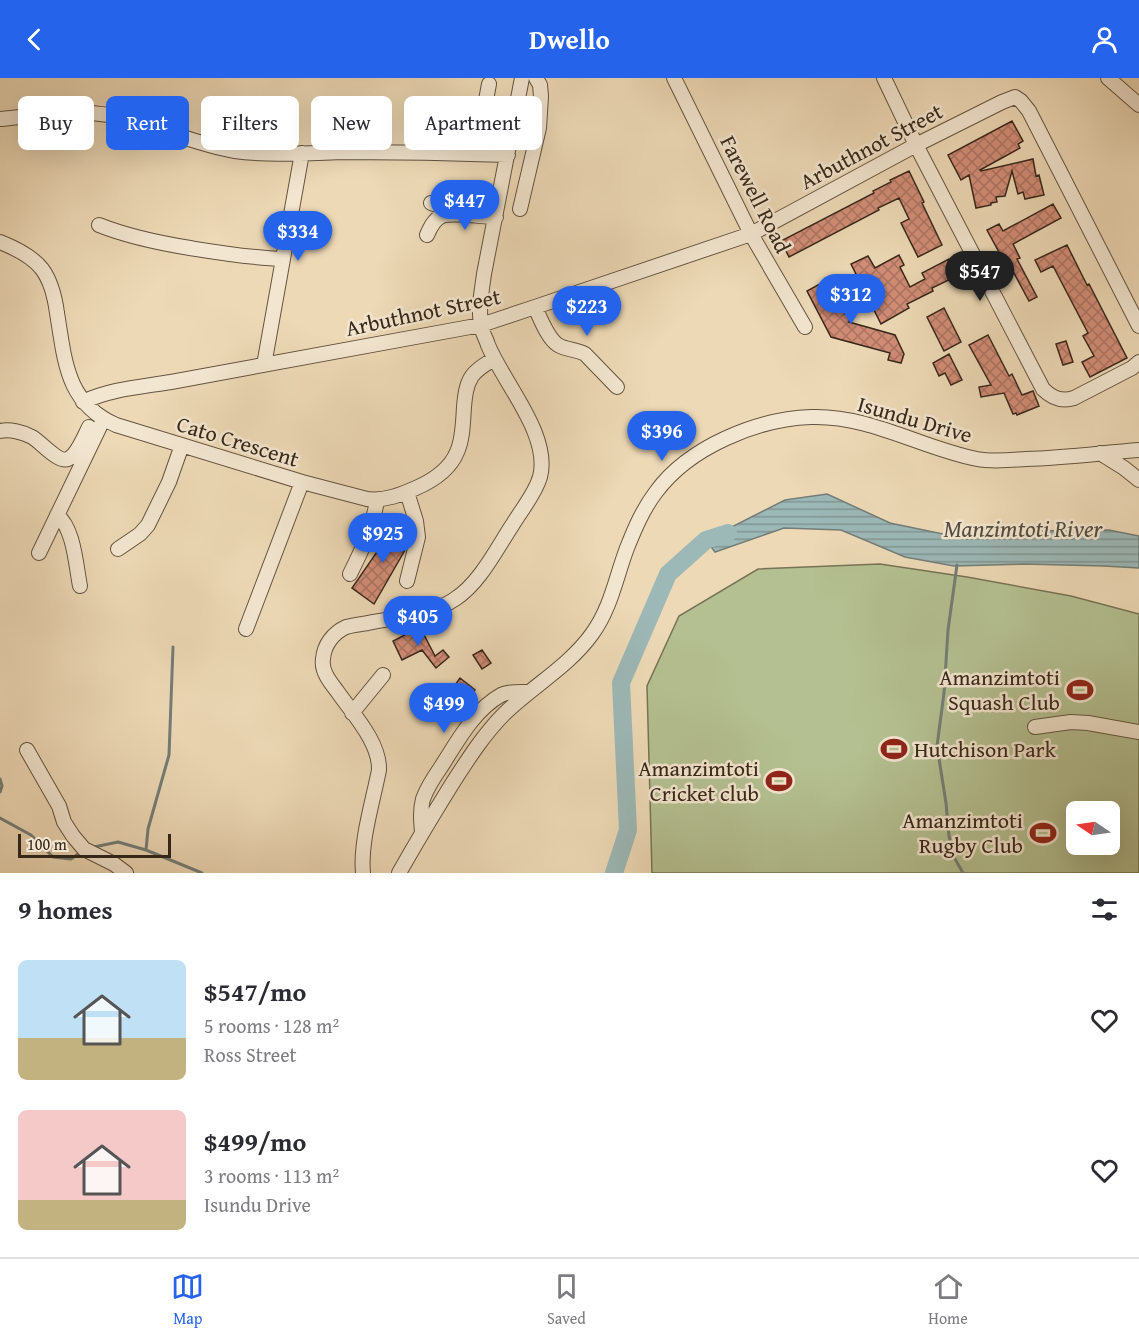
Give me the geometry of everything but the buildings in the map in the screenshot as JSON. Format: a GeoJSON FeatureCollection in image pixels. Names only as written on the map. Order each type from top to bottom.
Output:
{"type":"FeatureCollection","features":[{"type":"Feature","properties":{"kind":"street"},"geometry":{"type":"LineString","coordinates":[[363,873],[364,844],[380,759],[376,749],[326,675],[323,660],[330,640],[346,627],[428,611],[455,600],[479,576],[540,480],[543,460],[534,429],[494,359],[481,325],[484,274],[522,78]]}},
{"type":"Feature","properties":{"kind":"street"},"geometry":{"type":"LineString","coordinates":[[519,209],[538,128],[541,96],[540,85],[536,78]]}},
{"type":"Feature","properties":{"kind":"street","name":"Farewell Road"},"geometry":{"type":"LineString","coordinates":[[674,78],[751,234],[805,327]]}},
{"type":"Feature","properties":{"kind":"street"},"geometry":{"type":"LineString","coordinates":[[1108,78],[1139,105]]}},
{"type":"Feature","properties":{"kind":"street"},"geometry":{"type":"LineString","coordinates":[[887,79],[916,145],[1043,388],[1063,400],[1074,398],[1132,368],[1139,362]]}},
{"type":"Feature","properties":{"kind":"street"},"geometry":{"type":"LineString","coordinates":[[476,154],[489,84]]}},
{"type":"Feature","properties":{"kind":"street","name":"Arbuthnot Street"},"geometry":{"type":"LineString","coordinates":[[83,402],[119,390],[481,325],[535,308],[751,234],[916,145],[1002,102],[1015,98],[1029,111],[1139,326]]}},
{"type":"Feature","properties":{"kind":"street"},"geometry":{"type":"LineString","coordinates":[[0,119],[68,112],[107,115],[212,146],[237,151],[508,155]]}},
{"type":"Feature","properties":{"kind":"street"},"geometry":{"type":"LineString","coordinates":[[264,365],[302,153]]}},
{"type":"Feature","properties":{"kind":"street"},"geometry":{"type":"LineString","coordinates":[[431,203],[496,213]]}},
{"type":"Feature","properties":{"kind":"street"},"geometry":{"type":"LineString","coordinates":[[427,235],[436,220],[442,216],[496,213]]}},
{"type":"Feature","properties":{"kind":"street"},"geometry":{"type":"LineString","coordinates":[[99,225],[130,236],[164,244],[249,258],[283,259]]}},
{"type":"Feature","properties":{"kind":"street","name":"Cato Crescent"},"geometry":{"type":"LineString","coordinates":[[0,242],[22,252],[42,269],[51,286],[56,304],[65,360],[74,389],[83,402],[99,417],[116,425],[302,482],[367,499],[377,500],[398,496],[423,485],[448,467],[457,453],[467,385],[478,369],[494,359]]}},
{"type":"Feature","properties":{"kind":"street"},"geometry":{"type":"LineString","coordinates":[[535,308],[552,340],[560,346],[585,354],[617,387]]}},
{"type":"Feature","properties":{"kind":"street"},"geometry":{"type":"LineString","coordinates":[[0,431],[12,431],[32,437],[57,457],[67,459],[79,447],[99,417]]}},
{"type":"Feature","properties":{"kind":"street"},"geometry":{"type":"LineString","coordinates":[[39,553],[99,417]]}},
{"type":"Feature","properties":{"kind":"street","name":"Isundu Drive"},"geometry":{"type":"LineString","coordinates":[[399,873],[422,832],[470,756],[488,732],[504,714],[579,650],[592,635],[607,608],[640,516],[657,490],[673,474],[723,439],[744,430],[790,419],[835,418],[878,427],[949,452],[980,459],[1059,458],[1139,450]]}},
{"type":"Feature","properties":{"kind":"street"},"geometry":{"type":"LineString","coordinates":[[118,549],[140,534],[148,525],[169,482],[182,445]]}},
{"type":"Feature","properties":{"kind":"street"},"geometry":{"type":"LineString","coordinates":[[1100,453],[1139,480]]}},
{"type":"Feature","properties":{"kind":"street"},"geometry":{"type":"LineString","coordinates":[[246,629],[302,482]]}},
{"type":"Feature","properties":{"kind":"street"},"geometry":{"type":"LineString","coordinates":[[407,492],[416,521],[418,537],[407,581]]}},
{"type":"Feature","properties":{"kind":"street"},"geometry":{"type":"LineString","coordinates":[[350,574],[370,531],[377,500]]}},
{"type":"Feature","properties":{"kind":"street"},"geometry":{"type":"LineString","coordinates":[[57,515],[66,525],[70,536],[80,586]]}},
{"type":"Feature","properties":{"kind":"street"},"geometry":{"type":"LineString","coordinates":[[352,713],[383,675]]}},
{"type":"Feature","properties":{"kind":"street","name":"Isundu Drive"},"geometry":{"type":"LineString","coordinates":[[422,832],[424,796],[462,735],[477,716],[502,694],[528,692]]}},
{"type":"Feature","properties":{"kind":"street"},"geometry":{"type":"LineString","coordinates":[[1035,727],[1071,722],[1139,732]]}},
{"type":"Feature","properties":{"kind":"street"},"geometry":{"type":"LineString","coordinates":[[27,750],[59,806],[64,822],[73,836],[84,849],[114,864],[126,873]]}},
{"type":"Feature","properties":{"kind":"green space","name":"Hutchison Park"},"geometry":{"type":"Polygon","coordinates":[[[880,564],[1071,596],[1139,614],[1139,873],[652,873],[647,686],[679,616],[758,569],[880,564]]]}},
{"type":"Feature","properties":{"kind":"water"},"geometry":{"type":"Polygon","coordinates":[[[827,494],[890,523],[967,539],[1023,531],[1109,530],[1139,536],[1139,568],[1024,564],[954,566],[905,557],[841,530],[784,528],[715,552],[706,540],[785,500],[827,494]]]}},
{"type":"Feature","properties":{"kind":"waterway","name":"Manzimtoti River"},"geometry":{"type":"LineString","coordinates":[[614,873],[628,830],[621,683],[668,574],[706,540],[728,533]]}},
{"type":"Feature","properties":{"kind":"waterway"},"geometry":{"type":"LineString","coordinates":[[957,565],[948,630],[944,693],[937,746],[949,836],[954,857],[963,873]]}},
{"type":"Feature","properties":{"kind":"waterway"},"geometry":{"type":"LineString","coordinates":[[146,850],[148,829],[169,755],[173,647]]}},
{"type":"Feature","properties":{"kind":"waterway"},"geometry":{"type":"LineString","coordinates":[[0,779],[2,786],[0,792]]}},
{"type":"Feature","properties":{"kind":"waterway"},"geometry":{"type":"LineString","coordinates":[[0,818],[31,835],[53,857],[71,859],[81,852]]}},
{"type":"Feature","properties":{"kind":"waterway"},"geometry":{"type":"LineString","coordinates":[[94,847],[118,842],[146,850],[202,873]]}},
{"type":"Feature","properties":{"kind":"place","name":"Amanzimtoti Squash Club"},"geometry":{"type":"Point","coordinates":[1080,690]}},
{"type":"Feature","properties":{"kind":"place","name":"Hutchison Park"},"geometry":{"type":"Point","coordinates":[894,749]}},
{"type":"Feature","properties":{"kind":"place","name":"Amanzimtoti Cricket club"},"geometry":{"type":"Point","coordinates":[779,781]}},
{"type":"Feature","properties":{"kind":"place","name":"Amanzimtoti Rugby Club"},"geometry":{"type":"Point","coordinates":[1043,833]}}]}
